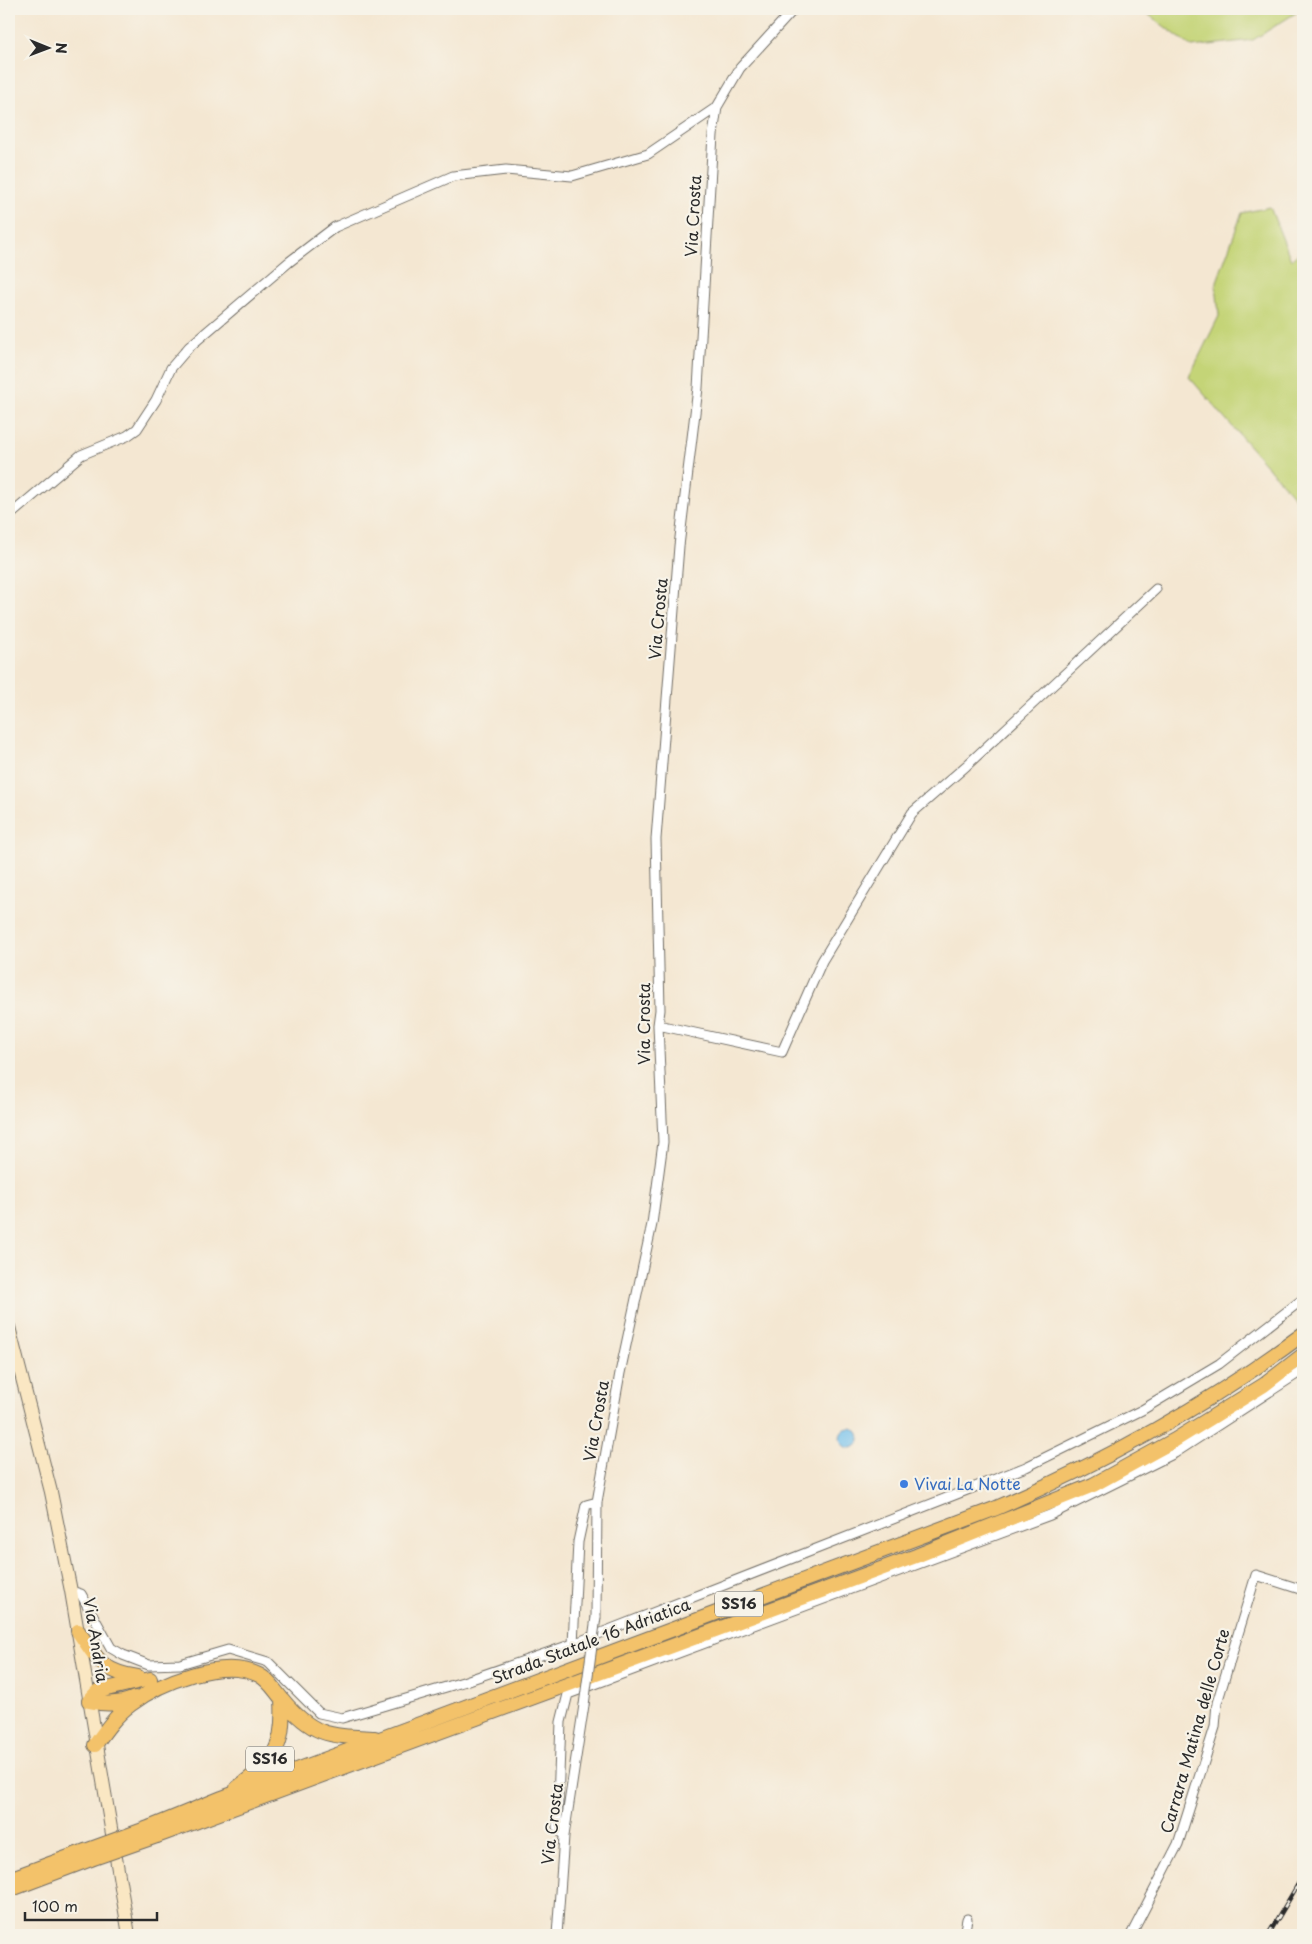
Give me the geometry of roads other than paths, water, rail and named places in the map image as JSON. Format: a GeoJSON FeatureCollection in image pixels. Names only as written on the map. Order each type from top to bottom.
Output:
{"type":"FeatureCollection","features":[{"type":"Feature","properties":{"kind":"highway","name":"Strada Statale 16 Adriatica"},"geometry":{"type":"LineString","coordinates":[[154,1831],[222,1798],[994,1509],[1064,1479],[1198,1406],[1265,1363],[1303,1334]]}},
{"type":"Feature","properties":{"kind":"highway","name":"Strada Statale 16 Adriatica"},"geometry":{"type":"LineString","coordinates":[[9,1879],[88,1855],[916,1556],[1093,1485],[1183,1435],[1264,1385],[1303,1355]]}},
{"type":"Feature","properties":{"kind":"highway"},"geometry":{"type":"LineString","coordinates":[[78,1631],[100,1664],[122,1675],[151,1685]]}},
{"type":"Feature","properties":{"kind":"highway","name":"SS16"},"geometry":{"type":"LineString","coordinates":[[89,1701],[105,1704],[125,1702],[151,1685],[219,1669],[242,1669],[259,1675],[270,1683],[282,1700],[303,1722],[317,1731],[334,1736],[381,1738]]}},
{"type":"Feature","properties":{"kind":"highway","name":"SS16"},"geometry":{"type":"LineString","coordinates":[[95,1745],[129,1705],[151,1685]]}},
{"type":"Feature","properties":{"kind":"highway","name":"SS16"},"geometry":{"type":"LineString","coordinates":[[222,1798],[263,1768],[277,1750],[284,1726],[282,1700]]}},
{"type":"Feature","properties":{"kind":"highway","name":"Strada Statale 16 Adriatica"},"geometry":{"type":"LineString","coordinates":[[9,1890],[88,1855]]}},
{"type":"Feature","properties":{"kind":"main road","name":"Via Andria"},"geometry":{"type":"LineString","coordinates":[[9,1327],[12,1353],[52,1492],[78,1631],[95,1745],[129,1935]]}},
{"type":"Feature","properties":{"kind":"street"},"geometry":{"type":"LineString","coordinates":[[9,516],[81,455],[127,436],[137,429],[156,400],[171,368],[189,347],[335,227],[453,176],[506,170],[572,176],[648,154],[717,107],[740,68],[794,9]]}},
{"type":"Feature","properties":{"kind":"street","name":"Via Crosta"},"geometry":{"type":"LineString","coordinates":[[556,1935],[564,1836],[596,1616],[597,1502],[620,1373],[652,1224],[663,1142],[658,1026],[660,1010],[656,839],[679,546],[698,388],[713,135],[717,107]]}},
{"type":"Feature","properties":{"kind":"street"},"geometry":{"type":"LineString","coordinates":[[658,1026],[782,1052],[822,960],[912,813],[966,766],[1156,589]]}},
{"type":"Feature","properties":{"kind":"street"},"geometry":{"type":"LineString","coordinates":[[71,1591],[81,1594],[111,1648],[123,1656],[149,1665],[180,1664],[228,1650],[268,1662],[319,1713],[342,1718],[463,1682],[573,1644],[1035,1463],[1142,1410],[1219,1364],[1303,1299]]}},
{"type":"Feature","properties":{"kind":"street"},"geometry":{"type":"LineString","coordinates":[[564,1836],[557,1827],[561,1722],[568,1694],[1050,1515],[1175,1453],[1303,1370]]}},
{"type":"Feature","properties":{"kind":"street"},"geometry":{"type":"LineString","coordinates":[[573,1644],[578,1542],[586,1505],[597,1502]]}},
{"type":"Feature","properties":{"kind":"street","name":"Carrara Matina delle Corte"},"geometry":{"type":"LineString","coordinates":[[1131,1935],[1178,1844],[1215,1727],[1217,1703],[1256,1575],[1303,1590]]}},
{"type":"Feature","properties":{"kind":"street"},"geometry":{"type":"LineString","coordinates":[[964,1935],[967,1919]]}},
{"type":"Feature","properties":{"kind":"water"},"geometry":{"type":"Polygon","coordinates":[[[850,1428],[857,1431],[860,1438],[857,1445],[850,1448],[843,1445],[840,1438],[843,1431],[850,1428]]]}},
{"type":"Feature","properties":{"kind":"railway"},"geometry":{"type":"LineString","coordinates":[[1268,1935],[1303,1876]]}},
{"type":"Feature","properties":{"kind":"place","name":"Vivai La Notte"},"geometry":{"type":"Point","coordinates":[904,1484]}}]}
